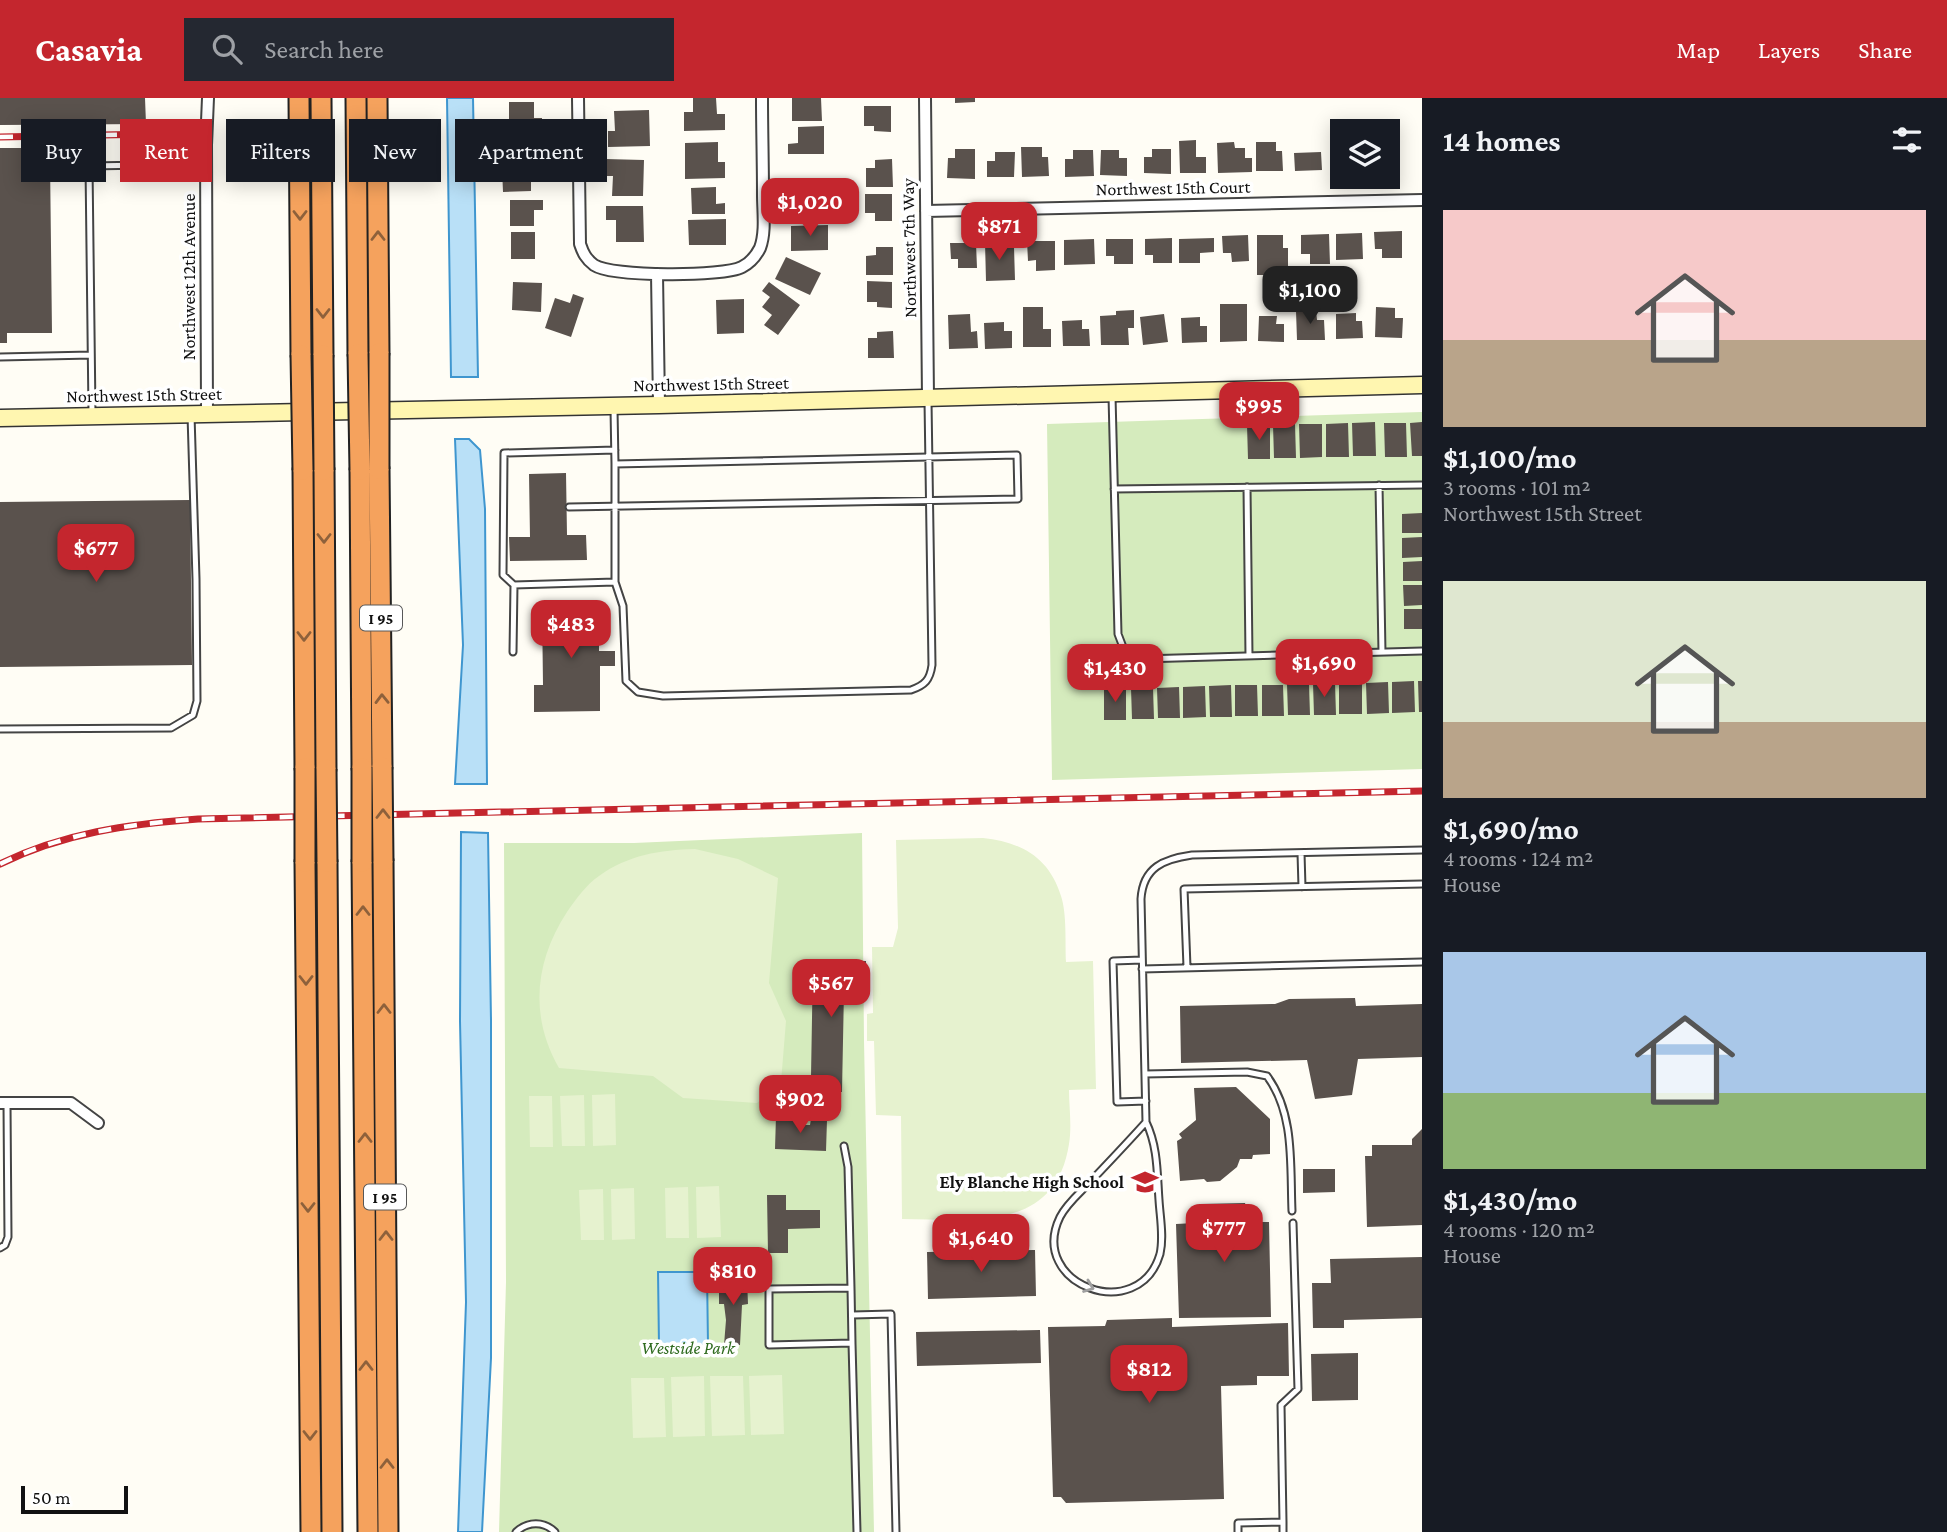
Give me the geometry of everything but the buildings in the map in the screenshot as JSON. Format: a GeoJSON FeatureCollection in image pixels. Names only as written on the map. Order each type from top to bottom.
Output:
{"type":"FeatureCollection","features":[{"type":"Feature","properties":{"kind":"highway"},"geometry":{"type":"LineString","coordinates":[[299,98],[311,1532]]}},
{"type":"Feature","properties":{"kind":"highway"},"geometry":{"type":"LineString","coordinates":[[321,98],[332,1532]]}},
{"type":"Feature","properties":{"kind":"highway"},"geometry":{"type":"LineString","coordinates":[[356,98],[358,354],[369,470],[362,768],[368,1532]]}},
{"type":"Feature","properties":{"kind":"highway","name":"I 95"},"geometry":{"type":"LineString","coordinates":[[377,98],[379,353],[369,470],[382,767],[388,1532]]}},
{"type":"Feature","properties":{"kind":"street","name":"Northwest 12th Avenue"},"geometry":{"type":"LineString","coordinates":[[207,119],[208,98]]}},
{"type":"Feature","properties":{"kind":"street"},"geometry":{"type":"LineString","coordinates":[[578,98],[580,243],[584,257],[595,266],[610,271],[657,274],[740,269],[752,261],[760,247],[763,225],[762,98]]}},
{"type":"Feature","properties":{"kind":"street","name":"Northwest 7th Way"},"geometry":{"type":"LineString","coordinates":[[925,98],[928,398]]}},
{"type":"Feature","properties":{"kind":"street","name":"Northwest 12th Avenue"},"geometry":{"type":"LineString","coordinates":[[199,414],[205,182]]}},
{"type":"Feature","properties":{"kind":"street","name":"Northwest 15th Court"},"geometry":{"type":"LineString","coordinates":[[926,211],[1422,200]]}},
{"type":"Feature","properties":{"kind":"street"},"geometry":{"type":"LineString","coordinates":[[657,274],[659,405]]}},
{"type":"Feature","properties":{"kind":"street","name":"Northwest 15th Street"},"geometry":{"type":"LineString","coordinates":[[0,418],[659,405],[1422,385]]}},
{"type":"Feature","properties":{"kind":"street"},"geometry":{"type":"LineString","coordinates":[[4,1103],[71,1103],[98,1124]]}},
{"type":"Feature","properties":{"kind":"lane"},"geometry":{"type":"LineString","coordinates":[[92,415],[89,166],[120,165]]}},
{"type":"Feature","properties":{"kind":"lane"},"geometry":{"type":"LineString","coordinates":[[0,357],[91,355]]}},
{"type":"Feature","properties":{"kind":"lane"},"geometry":{"type":"LineString","coordinates":[[1112,393],[1118,634],[1126,654],[1142,659],[1422,651]]}},
{"type":"Feature","properties":{"kind":"lane"},"geometry":{"type":"LineString","coordinates":[[614,406],[615,582],[623,606],[626,681],[638,692],[679,696],[911,690],[925,684],[932,665],[928,398]]}},
{"type":"Feature","properties":{"kind":"lane"},"geometry":{"type":"LineString","coordinates":[[0,729],[171,728],[193,715],[197,702],[199,414]]}},
{"type":"Feature","properties":{"kind":"lane"},"geometry":{"type":"LineString","coordinates":[[615,450],[504,453],[503,575],[514,585],[615,582]]}},
{"type":"Feature","properties":{"kind":"lane"},"geometry":{"type":"LineString","coordinates":[[569,508],[1018,499],[1017,455],[615,464]]}},
{"type":"Feature","properties":{"kind":"lane"},"geometry":{"type":"LineString","coordinates":[[1379,485],[1382,652]]}},
{"type":"Feature","properties":{"kind":"lane"},"geometry":{"type":"LineString","coordinates":[[1114,489],[1422,485]]}},
{"type":"Feature","properties":{"kind":"lane"},"geometry":{"type":"LineString","coordinates":[[1247,487],[1249,656]]}},
{"type":"Feature","properties":{"kind":"lane"},"geometry":{"type":"LineString","coordinates":[[513,652],[514,585]]}},
{"type":"Feature","properties":{"kind":"lane"},"geometry":{"type":"LineString","coordinates":[[1146,1122],[1069,1204],[1057,1225],[1055,1242],[1059,1263],[1072,1279],[1096,1291],[1112,1293],[1130,1288],[1150,1273],[1162,1245],[1154,1140],[1146,1122],[1142,887],[1149,874],[1160,863],[1192,855],[1422,850]]}},
{"type":"Feature","properties":{"kind":"lane"},"geometry":{"type":"LineString","coordinates":[[1301,853],[1302,887]]}},
{"type":"Feature","properties":{"kind":"lane"},"geometry":{"type":"LineString","coordinates":[[1187,967],[1184,889],[1422,884]]}},
{"type":"Feature","properties":{"kind":"lane"},"geometry":{"type":"LineString","coordinates":[[1142,960],[1113,961],[1116,1076],[1117,1102],[1146,1101]]}},
{"type":"Feature","properties":{"kind":"lane"},"geometry":{"type":"LineString","coordinates":[[1142,968],[1422,962]]}},
{"type":"Feature","properties":{"kind":"lane"},"geometry":{"type":"LineString","coordinates":[[1146,1074],[1247,1072],[1268,1076],[1279,1092],[1287,1120],[1293,1211]]}},
{"type":"Feature","properties":{"kind":"lane"},"geometry":{"type":"LineString","coordinates":[[0,1248],[5,1245],[8,1237],[4,1103]]}},
{"type":"Feature","properties":{"kind":"lane"},"geometry":{"type":"LineString","coordinates":[[844,1146],[848,1167],[853,1315],[857,1532]]}},
{"type":"Feature","properties":{"kind":"lane"},"geometry":{"type":"LineString","coordinates":[[1283,1532],[1281,1405],[1298,1389],[1293,1223]]}},
{"type":"Feature","properties":{"kind":"lane"},"geometry":{"type":"LineString","coordinates":[[852,1288],[769,1289],[769,1345],[852,1343]]}},
{"type":"Feature","properties":{"kind":"lane"},"geometry":{"type":"LineString","coordinates":[[853,1315],[891,1314],[896,1532]]}},
{"type":"Feature","properties":{"kind":"lane"},"geometry":{"type":"LineString","coordinates":[[1238,1532],[1238,1523],[1283,1522]]}},
{"type":"Feature","properties":{"kind":"lane"},"geometry":{"type":"LineString","coordinates":[[516,1532],[536,1523],[550,1527],[555,1532]]}},
{"type":"Feature","properties":{"kind":"green space"},"geometry":{"type":"Polygon","coordinates":[[[1422,412],[1422,769],[1052,780],[1047,424],[1422,412]]]}},
{"type":"Feature","properties":{"kind":"green space","name":"Westside Park"},"geometry":{"type":"Polygon","coordinates":[[[862,833],[874,1532],[499,1532],[506,1282],[504,843],[634,843],[862,833]]]}},
{"type":"Feature","properties":{"kind":"green space"},"geometry":{"type":"Polygon","coordinates":[[[983,838],[1010,843],[1032,854],[1041,862],[1056,882],[1063,903],[1066,962],[1093,961],[1096,1089],[1069,1090],[1070,1137],[1061,1173],[1047,1194],[1028,1207],[1006,1215],[981,1219],[902,1219],[901,1116],[876,1115],[874,1041],[867,1041],[867,1014],[873,1013],[872,947],[893,947],[898,928],[896,840],[983,838]]]}},
{"type":"Feature","properties":{"kind":"green space"},"geometry":{"type":"Polygon","coordinates":[[[695,849],[738,859],[778,878],[769,983],[786,1021],[781,1082],[757,1103],[683,1098],[653,1076],[559,1068],[543,1029],[540,1009],[542,969],[556,931],[582,892],[599,876],[633,858],[657,852],[695,849]]]}},
{"type":"Feature","properties":{"kind":"green space"},"geometry":{"type":"Polygon","coordinates":[[[615,1094],[616,1145],[593,1146],[592,1095],[615,1094]]]}},
{"type":"Feature","properties":{"kind":"green space"},"geometry":{"type":"Polygon","coordinates":[[[584,1095],[585,1146],[562,1146],[560,1096],[584,1095]]]}},
{"type":"Feature","properties":{"kind":"green space"},"geometry":{"type":"Polygon","coordinates":[[[529,1096],[552,1096],[553,1147],[530,1147],[529,1096]]]}},
{"type":"Feature","properties":{"kind":"green space"},"geometry":{"type":"Polygon","coordinates":[[[719,1186],[721,1237],[697,1238],[696,1187],[719,1186]]]}},
{"type":"Feature","properties":{"kind":"green space"},"geometry":{"type":"Polygon","coordinates":[[[688,1187],[689,1238],[666,1238],[665,1188],[688,1187]]]}},
{"type":"Feature","properties":{"kind":"green space"},"geometry":{"type":"Polygon","coordinates":[[[634,1188],[635,1239],[612,1240],[611,1189],[634,1188]]]}},
{"type":"Feature","properties":{"kind":"green space"},"geometry":{"type":"Polygon","coordinates":[[[603,1189],[604,1240],[581,1240],[579,1190],[603,1189]]]}},
{"type":"Feature","properties":{"kind":"green space"},"geometry":{"type":"Polygon","coordinates":[[[782,1375],[784,1434],[751,1435],[749,1376],[782,1375]]]}},
{"type":"Feature","properties":{"kind":"green space"},"geometry":{"type":"Polygon","coordinates":[[[704,1376],[705,1436],[673,1437],[671,1377],[704,1376]]]}},
{"type":"Feature","properties":{"kind":"green space"},"geometry":{"type":"Polygon","coordinates":[[[710,1376],[743,1376],[745,1435],[712,1436],[710,1376]]]}},
{"type":"Feature","properties":{"kind":"green space"},"geometry":{"type":"Polygon","coordinates":[[[631,1378],[664,1378],[666,1437],[633,1438],[631,1378]]]}},
{"type":"Feature","properties":{"kind":"water"},"geometry":{"type":"Polygon","coordinates":[[[447,98],[473,98],[473,119],[455,119],[455,182],[475,182],[478,377],[451,377],[447,98]]]}},
{"type":"Feature","properties":{"kind":"water"},"geometry":{"type":"Polygon","coordinates":[[[455,439],[469,439],[480,450],[485,509],[487,784],[455,784],[463,645],[455,439]]]}},
{"type":"Feature","properties":{"kind":"water"},"geometry":{"type":"Polygon","coordinates":[[[461,832],[488,833],[491,1358],[482,1532],[458,1532],[466,1302],[460,1021],[461,832]]]}},
{"type":"Feature","properties":{"kind":"water"},"geometry":{"type":"Polygon","coordinates":[[[658,1272],[707,1272],[708,1345],[659,1345],[658,1272]]]}},
{"type":"Feature","properties":{"kind":"railway"},"geometry":{"type":"LineString","coordinates":[[0,137],[120,135]]}},
{"type":"Feature","properties":{"kind":"railway"},"geometry":{"type":"LineString","coordinates":[[0,864],[72,837],[147,824],[198,819],[1422,791]]}},
{"type":"Feature","properties":{"kind":"place","name":"Ely Blanche High School"},"geometry":{"type":"Point","coordinates":[1145,1182]}}]}
